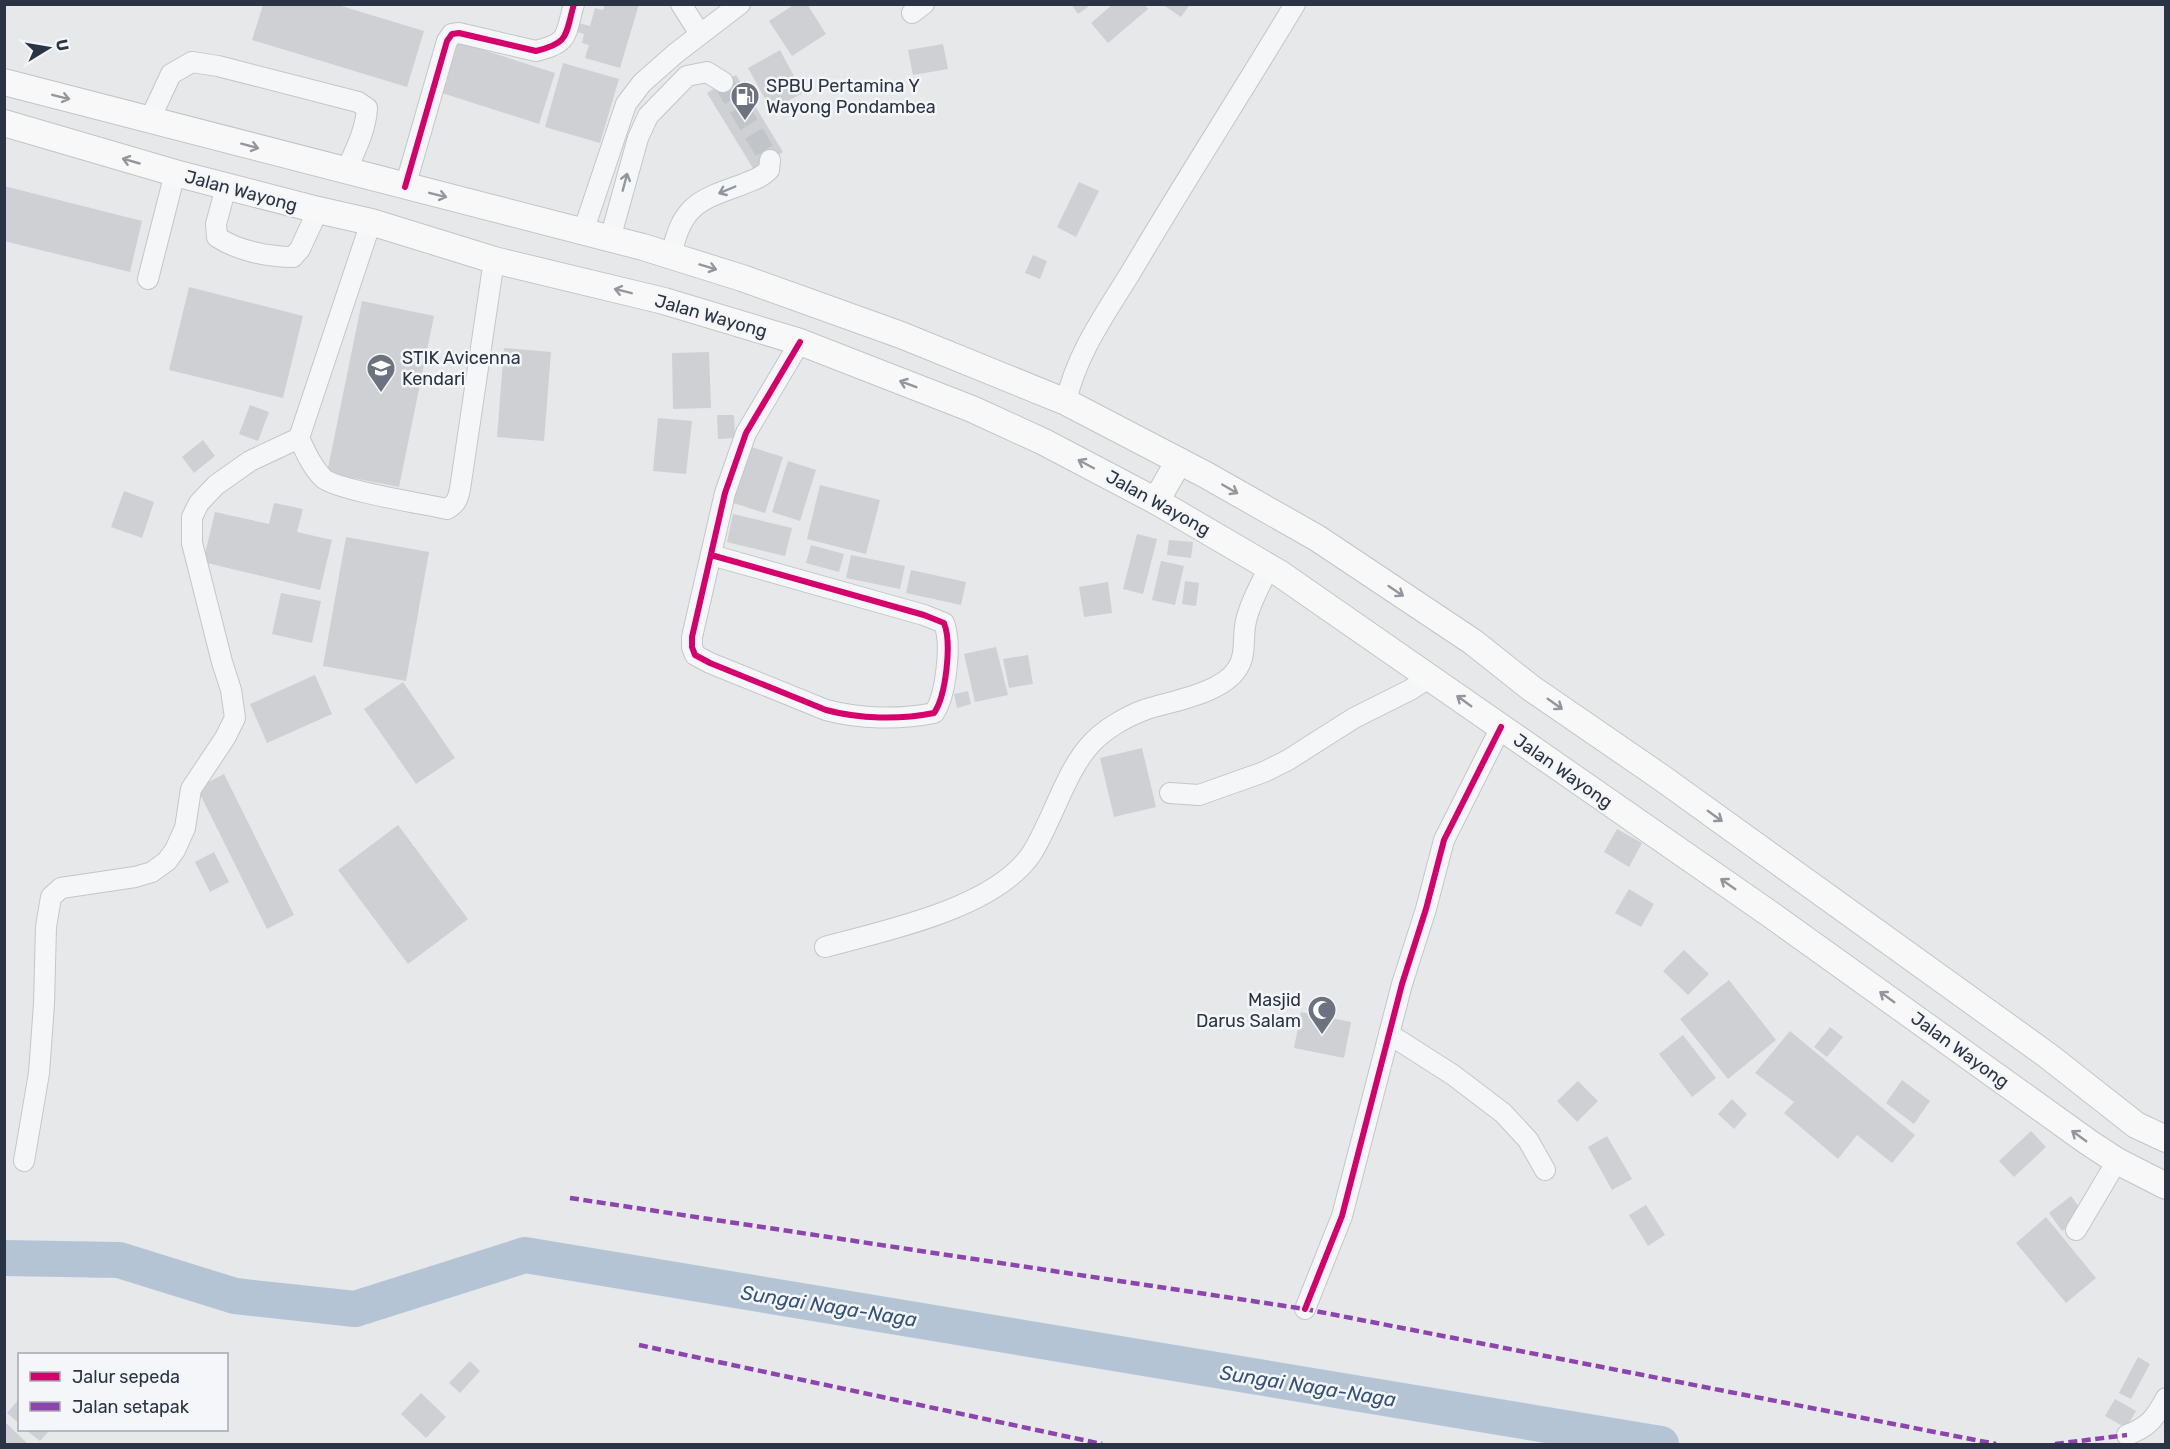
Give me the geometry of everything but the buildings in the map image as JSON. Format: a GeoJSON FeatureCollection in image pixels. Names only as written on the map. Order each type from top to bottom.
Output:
{"type":"FeatureCollection","features":[{"type":"Feature","properties":{"kind":"main road"},"geometry":{"type":"LineString","coordinates":[[4,82],[671,256],[742,278],[901,335],[1066,402],[1179,461],[1317,538],[1473,642],[1531,688],[1672,785],[2047,1055],[2136,1125],[2166,1138]]}},
{"type":"Feature","properties":{"kind":"main road","name":"Jalan Wayong"},"geometry":{"type":"LineString","coordinates":[[4,123],[226,187],[371,222],[494,260],[664,301],[800,342],[972,409],[1044,442],[1156,501],[1269,567],[1770,914],[2079,1136],[2117,1161],[2166,1186]]}},
{"type":"Feature","properties":{"kind":"main road"},"geometry":{"type":"LineString","coordinates":[[1156,501],[1179,461]]}},
{"type":"Feature","properties":{"kind":"street"},"geometry":{"type":"LineString","coordinates":[[405,187],[447,41],[453,34],[459,33],[536,51],[546,49],[556,46],[564,39],[574,4]]}},
{"type":"Feature","properties":{"kind":"street"},"geometry":{"type":"LineString","coordinates":[[681,4],[700,34]]}},
{"type":"Feature","properties":{"kind":"street"},"geometry":{"type":"LineString","coordinates":[[583,232],[626,104],[642,83],[740,4]]}},
{"type":"Feature","properties":{"kind":"street"},"geometry":{"type":"LineString","coordinates":[[1066,402],[1071,380],[1088,345],[1162,218],[1295,4]]}},
{"type":"Feature","properties":{"kind":"street"},"geometry":{"type":"LineString","coordinates":[[150,119],[171,74],[192,62],[218,66],[358,102],[367,108],[367,117],[346,171]]}},
{"type":"Feature","properties":{"kind":"street"},"geometry":{"type":"LineString","coordinates":[[610,239],[638,138],[648,116],[687,76],[707,72],[723,82]]}},
{"type":"Feature","properties":{"kind":"street"},"geometry":{"type":"LineString","coordinates":[[671,256],[676,232],[685,216],[698,203],[761,178],[769,170],[770,160]]}},
{"type":"Feature","properties":{"kind":"street"},"geometry":{"type":"LineString","coordinates":[[148,279],[176,173]]}},
{"type":"Feature","properties":{"kind":"street"},"geometry":{"type":"LineString","coordinates":[[226,187],[216,224],[217,237],[227,244],[277,257],[293,257],[300,249],[318,210]]}},
{"type":"Feature","properties":{"kind":"street"},"geometry":{"type":"LineString","coordinates":[[371,222],[299,438],[311,464],[325,481],[349,489],[447,509],[454,506],[460,489],[494,260]]}},
{"type":"Feature","properties":{"kind":"street"},"geometry":{"type":"LineString","coordinates":[[711,555],[924,615],[944,624],[948,632],[947,653],[942,693],[939,706],[934,714],[919,717],[846,715],[826,710],[710,663],[695,655],[692,647],[692,637],[725,493],[739,450],[752,423],[800,342]]}},
{"type":"Feature","properties":{"kind":"street"},"geometry":{"type":"LineString","coordinates":[[24,1161],[39,1073],[46,927],[51,897],[61,888],[135,877],[152,872],[167,861],[185,828],[191,789],[225,738],[235,718],[232,696],[192,543],[192,517],[199,503],[216,485],[250,461],[299,438]]}},
{"type":"Feature","properties":{"kind":"street"},"geometry":{"type":"LineString","coordinates":[[825,947],[912,922],[957,906],[1002,883],[1017,872],[1032,853],[1075,767],[1090,745],[1110,728],[1127,719],[1145,710],[1214,687],[1237,669],[1244,652],[1245,623],[1249,610],[1269,567]]}},
{"type":"Feature","properties":{"kind":"street"},"geometry":{"type":"LineString","coordinates":[[1170,793],[1199,795],[1264,772],[1288,760],[1354,718],[1410,690],[1430,677]]}},
{"type":"Feature","properties":{"kind":"street"},"geometry":{"type":"LineString","coordinates":[[1305,1310],[1342,1216],[1389,1034],[1444,840],[1501,728]]}},
{"type":"Feature","properties":{"kind":"street"},"geometry":{"type":"LineString","coordinates":[[1389,1034],[1453,1075],[1503,1113],[1528,1140],[1545,1170]]}},
{"type":"Feature","properties":{"kind":"street"},"geometry":{"type":"LineString","coordinates":[[2076,1230],[2117,1161]]}},
{"type":"Feature","properties":{"kind":"street"},"geometry":{"type":"LineString","coordinates":[[2127,1435],[2142,1429],[2156,1416],[2166,1398]]}},
{"type":"Feature","properties":{"kind":"waterway","name":"Sungai Naga-Naga"},"geometry":{"type":"LineString","coordinates":[[4,1258],[119,1260],[235,1296],[355,1309],[525,1255],[1661,1444]]}},
{"type":"Feature","properties":{"kind":"tunnel"},"geometry":{"type":"LineString","coordinates":[[723,82],[770,160]]}},
{"type":"Feature","properties":{"kind":"marked path"},"geometry":{"type":"LineString","coordinates":[[570,1198],[1305,1309],[1996,1444]]}},
{"type":"Feature","properties":{"kind":"marked path"},"geometry":{"type":"LineString","coordinates":[[639,1345],[1102,1444]]}},
{"type":"Feature","properties":{"kind":"marked path"},"geometry":{"type":"LineString","coordinates":[[2055,1444],[2127,1435]]}},
{"type":"Feature","properties":{"kind":"cycle path"},"geometry":{"type":"LineString","coordinates":[[405,187],[447,41],[452,34],[459,33],[536,51],[561,41],[567,30],[574,4]]}},
{"type":"Feature","properties":{"kind":"cycle path"},"geometry":{"type":"LineString","coordinates":[[711,555],[924,615],[944,623],[948,643],[947,669],[942,695],[934,713],[880,718],[826,710],[710,663],[695,655],[692,647],[692,637],[725,493],[746,433],[800,342]]}},
{"type":"Feature","properties":{"kind":"cycle path"},"geometry":{"type":"LineString","coordinates":[[1305,1309],[1342,1216],[1402,984],[1426,909],[1444,840],[1501,727]]}},
{"type":"Feature","properties":{"kind":"place","name":"SPBU Pertamina Y Wayong Pondambea"},"geometry":{"type":"Point","coordinates":[745,122]}},
{"type":"Feature","properties":{"kind":"place","name":"STIK Avicenna Kendari"},"geometry":{"type":"Point","coordinates":[381,394]}},
{"type":"Feature","properties":{"kind":"place","name":"Masjid Darus Salam"},"geometry":{"type":"Point","coordinates":[1322,1036]}}]}
